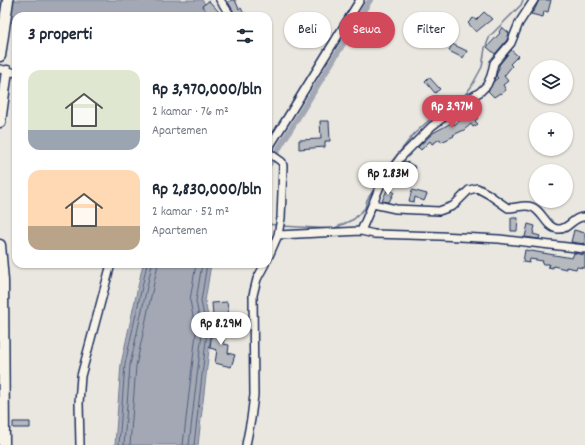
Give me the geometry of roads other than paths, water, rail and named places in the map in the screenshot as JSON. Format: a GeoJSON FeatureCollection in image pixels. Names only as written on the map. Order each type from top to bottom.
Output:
{"type":"FeatureCollection","features":[{"type":"Feature","properties":{"kind":"highway"},"geometry":{"type":"LineString","coordinates":[[0,56],[8,0]]}},
{"type":"Feature","properties":{"kind":"highway"},"geometry":{"type":"LineString","coordinates":[[0,122],[8,71]]}},
{"type":"Feature","properties":{"kind":"highway"},"geometry":{"type":"LineString","coordinates":[[0,245],[3,281],[4,445]]}},
{"type":"Feature","properties":{"kind":"street"},"geometry":{"type":"LineString","coordinates":[[220,0],[228,12]]}},
{"type":"Feature","properties":{"kind":"street"},"geometry":{"type":"LineString","coordinates":[[272,144],[360,0]]}},
{"type":"Feature","properties":{"kind":"street"},"geometry":{"type":"LineString","coordinates":[[362,231],[384,178],[408,149],[432,126],[480,92],[487,85],[494,63],[512,40],[519,23],[534,0]]}},
{"type":"Feature","properties":{"kind":"street"},"geometry":{"type":"LineString","coordinates":[[272,154],[282,162],[284,167],[281,218],[278,233],[272,248]]}},
{"type":"Feature","properties":{"kind":"street"},"geometry":{"type":"LineString","coordinates":[[373,205],[396,209],[439,211],[453,206],[469,190],[477,188],[508,208],[523,206],[536,209],[550,225],[556,229],[564,228],[577,218],[585,217]]}},
{"type":"Feature","properties":{"kind":"street"},"geometry":{"type":"LineString","coordinates":[[278,233],[362,231],[374,234],[484,238],[585,249]]}},
{"type":"Feature","properties":{"kind":"street"},"geometry":{"type":"LineString","coordinates":[[80,445],[78,403],[81,376],[110,268]]}},
{"type":"Feature","properties":{"kind":"street"},"geometry":{"type":"LineString","coordinates":[[246,445],[254,395],[253,295],[263,268]]}},
{"type":"Feature","properties":{"kind":"water"},"geometry":{"type":"Polygon","coordinates":[[[0,0],[202,0],[212,12],[12,12],[12,22],[0,21],[0,0]]]}},
{"type":"Feature","properties":{"kind":"water"},"geometry":{"type":"Polygon","coordinates":[[[142,268],[210,268],[205,301],[211,332],[198,445],[115,445],[121,364],[142,268]]]}},
{"type":"Feature","properties":{"kind":"waterway"},"geometry":{"type":"LineString","coordinates":[[272,159],[370,0]]}},
{"type":"Feature","properties":{"kind":"waterway"},"geometry":{"type":"LineString","coordinates":[[380,180],[390,164],[414,134],[439,111],[464,96],[471,87],[482,67],[485,48],[490,36],[521,5],[523,0]]}},
{"type":"Feature","properties":{"kind":"waterway"},"geometry":{"type":"LineString","coordinates":[[282,226],[333,229],[354,219],[365,208],[367,200],[378,183]]}},
{"type":"Feature","properties":{"kind":"waterway"},"geometry":{"type":"LineString","coordinates":[[272,224],[276,225]]}}]}
